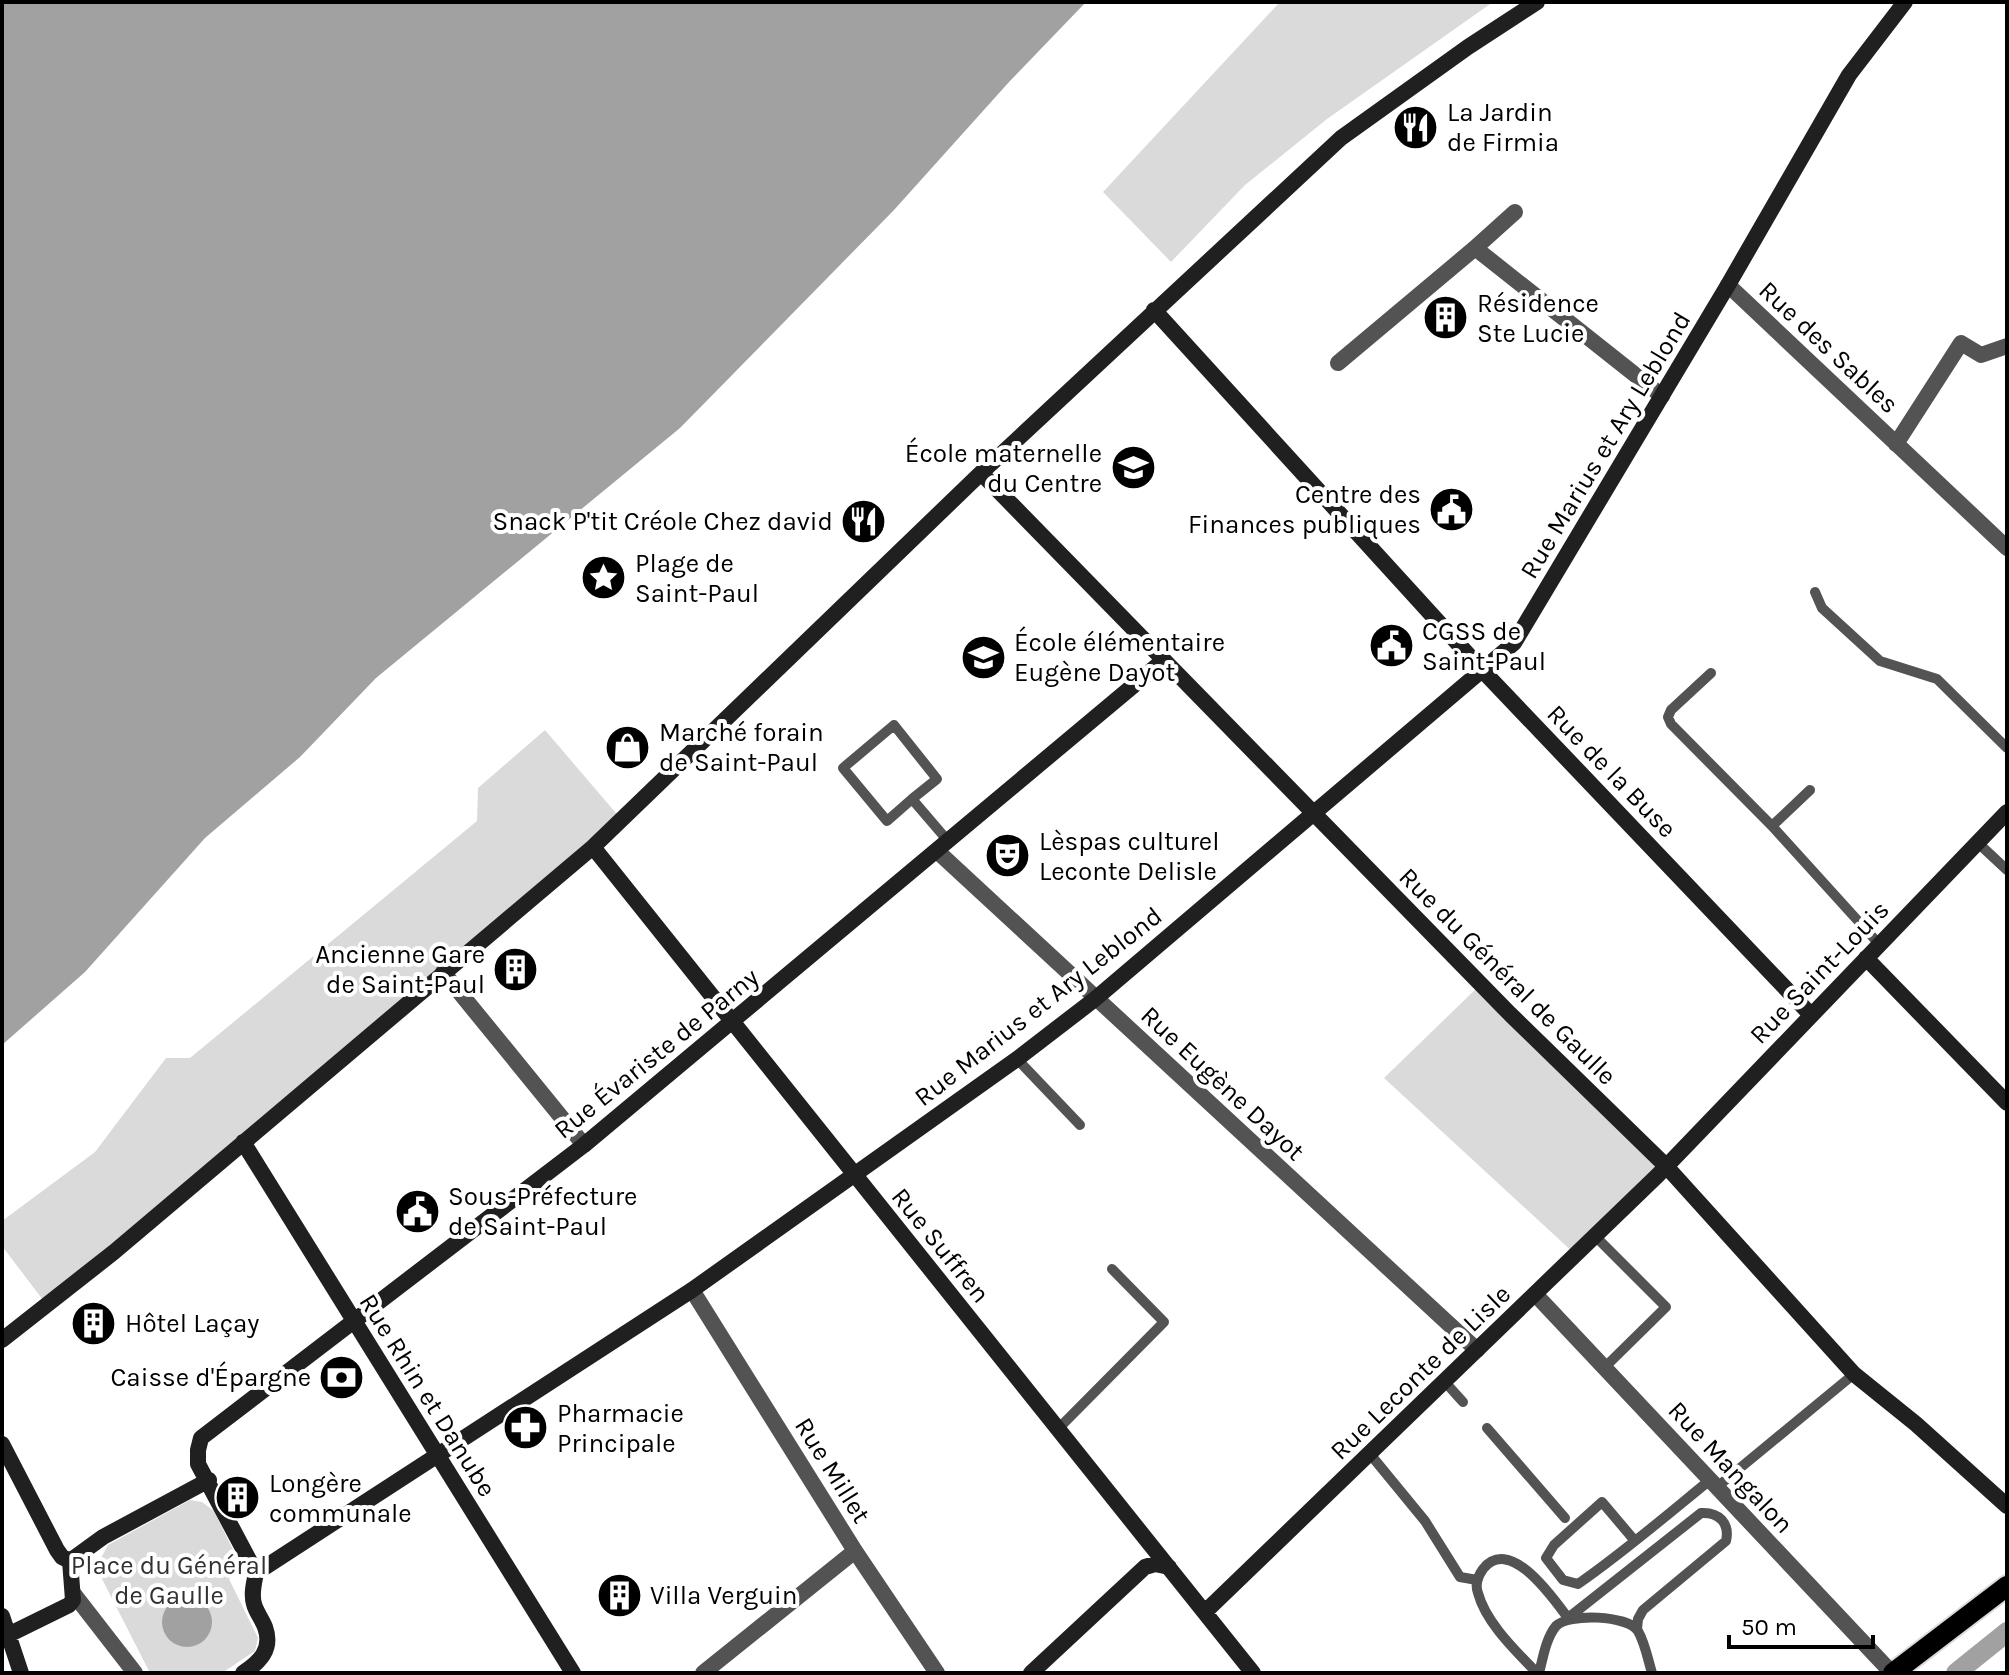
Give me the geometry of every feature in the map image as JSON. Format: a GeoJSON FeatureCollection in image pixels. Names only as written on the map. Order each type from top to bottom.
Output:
{"type":"FeatureCollection","features":[{"type":"Feature","properties":{"kind":"main road"},"geometry":{"type":"LineString","coordinates":[[1892,1673],[2007,1586]]}},
{"type":"Feature","properties":{"kind":"street"},"geometry":{"type":"LineString","coordinates":[[2,1340],[114,1252],[593,847],[981,473],[1341,138],[1537,2]]}},
{"type":"Feature","properties":{"kind":"street","name":"Rue Marius et Ary Leblond"},"geometry":{"type":"LineString","coordinates":[[256,1573],[692,1290],[1017,1059],[1095,999],[1514,643],[1728,285],[1849,75],[1905,2]]}},
{"type":"Feature","properties":{"kind":"street"},"geometry":{"type":"LineString","coordinates":[[1338,363],[1515,212]]}},
{"type":"Feature","properties":{"kind":"street"},"geometry":{"type":"LineString","coordinates":[[1475,248],[1662,396]]}},
{"type":"Feature","properties":{"kind":"street","name":"Rue des Sables"},"geometry":{"type":"LineString","coordinates":[[1728,285],[2004,541]]}},
{"type":"Feature","properties":{"kind":"street","name":"Rue de la Buse"},"geometry":{"type":"LineString","coordinates":[[1154,310],[1483,671],[1811,1015]]}},
{"type":"Feature","properties":{"kind":"street","name":"Rue des Sables"},"geometry":{"type":"LineString","coordinates":[[1896,444],[1961,343],[1981,355],[2007,346]]}},
{"type":"Feature","properties":{"kind":"street","name":"Rue du Général de Gaulle"},"geometry":{"type":"LineString","coordinates":[[981,473],[1510,1014],[1666,1166],[1854,1374],[1916,1424],[2007,1506]]}},
{"type":"Feature","properties":{"kind":"street","name":"Rue Évariste de Parny"},"geometry":{"type":"LineString","coordinates":[[209,1480],[198,1464],[201,1438],[584,1145],[1164,660]]}},
{"type":"Feature","properties":{"kind":"street","name":"Rue Saint-Louis"},"geometry":{"type":"LineString","coordinates":[[1666,1166],[2007,812]]}},
{"type":"Feature","properties":{"kind":"street","name":"Rue Eugène Dayot"},"geometry":{"type":"LineString","coordinates":[[943,846],[1095,999],[1477,1350]]}},
{"type":"Feature","properties":{"kind":"street","name":"Rue Suffren"},"geometry":{"type":"LineString","coordinates":[[593,847],[1253,1673]]}},
{"type":"Feature","properties":{"kind":"street"},"geometry":{"type":"LineString","coordinates":[[1866,958],[2007,1103]]}},
{"type":"Feature","properties":{"kind":"street"},"geometry":{"type":"LineString","coordinates":[[443,972],[584,1145]]}},
{"type":"Feature","properties":{"kind":"street","name":"Rue Rhin et Danube"},"geometry":{"type":"LineString","coordinates":[[243,1142],[573,1673]]}},
{"type":"Feature","properties":{"kind":"street","name":"Rue Leconte de Lisle"},"geometry":{"type":"LineString","coordinates":[[1206,1611],[1666,1166]]}},
{"type":"Feature","properties":{"kind":"street","name":"Rue Millet"},"geometry":{"type":"LineString","coordinates":[[692,1290],[855,1551],[937,1673]]}},
{"type":"Feature","properties":{"kind":"street","name":"Rue Mangalon"},"geometry":{"type":"LineString","coordinates":[[1535,1294],[1892,1673]]}},
{"type":"Feature","properties":{"kind":"street"},"geometry":{"type":"LineString","coordinates":[[2,1444],[57,1550],[70,1561]]}},
{"type":"Feature","properties":{"kind":"street"},"geometry":{"type":"LineString","coordinates":[[70,1561],[103,1537],[209,1480],[256,1573],[254,1606],[266,1629],[268,1648],[259,1663],[243,1673]]}},
{"type":"Feature","properties":{"kind":"street"},"geometry":{"type":"LineString","coordinates":[[703,1673],[855,1551]]}},
{"type":"Feature","properties":{"kind":"street"},"geometry":{"type":"LineString","coordinates":[[8,1635],[69,1605],[73,1593],[70,1561]]}},
{"type":"Feature","properties":{"kind":"street"},"geometry":{"type":"LineString","coordinates":[[1031,1673],[1145,1567],[1155,1564],[1169,1567]]}},
{"type":"Feature","properties":{"kind":"street"},"geometry":{"type":"LineString","coordinates":[[73,1593],[135,1673]]}},
{"type":"Feature","properties":{"kind":"street"},"geometry":{"type":"LineString","coordinates":[[2,1616],[21,1673]]}},
{"type":"Feature","properties":{"kind":"lane"},"geometry":{"type":"LineString","coordinates":[[1815,592],[1822,608],[1880,661],[1937,679],[2007,748]]}},
{"type":"Feature","properties":{"kind":"lane"},"geometry":{"type":"LineString","coordinates":[[1711,673],[1671,710],[1668,717],[1671,724],[1772,826],[1879,944]]}},
{"type":"Feature","properties":{"kind":"lane"},"geometry":{"type":"LineString","coordinates":[[894,725],[937,779],[912,799],[887,821],[843,768],[894,725]]}},
{"type":"Feature","properties":{"kind":"lane"},"geometry":{"type":"LineString","coordinates":[[1772,826],[1810,790]]}},
{"type":"Feature","properties":{"kind":"lane"},"geometry":{"type":"LineString","coordinates":[[912,799],[943,846]]}},
{"type":"Feature","properties":{"kind":"lane"},"geometry":{"type":"LineString","coordinates":[[1977,842],[2007,870]]}},
{"type":"Feature","properties":{"kind":"lane"},"geometry":{"type":"LineString","coordinates":[[1017,1059],[1080,1125]]}},
{"type":"Feature","properties":{"kind":"lane"},"geometry":{"type":"LineString","coordinates":[[1595,1236],[1666,1307],[1605,1367]]}},
{"type":"Feature","properties":{"kind":"lane"},"geometry":{"type":"LineString","coordinates":[[1059,1428],[1164,1322],[1112,1269]]}},
{"type":"Feature","properties":{"kind":"lane"},"geometry":{"type":"LineString","coordinates":[[1635,1541],[1602,1502],[1554,1545],[1546,1558],[1563,1580],[1578,1584],[1714,1483],[1854,1374]]}},
{"type":"Feature","properties":{"kind":"lane"},"geometry":{"type":"LineString","coordinates":[[1445,1382],[1463,1402]]}},
{"type":"Feature","properties":{"kind":"lane"},"geometry":{"type":"LineString","coordinates":[[1487,1428],[1565,1518]]}},
{"type":"Feature","properties":{"kind":"lane"},"geometry":{"type":"LineString","coordinates":[[1370,1454],[1425,1521],[1460,1577],[1477,1580]]}},
{"type":"Feature","properties":{"kind":"lane"},"geometry":{"type":"LineString","coordinates":[[1538,1673],[1551,1633],[1559,1623],[1701,1513],[1709,1512],[1722,1519],[1727,1526],[1726,1541],[1643,1610],[1638,1619],[1637,1629],[1652,1673]]}},
{"type":"Feature","properties":{"kind":"lane"},"geometry":{"type":"LineString","coordinates":[[1538,1673],[1491,1618],[1477,1592],[1477,1580],[1488,1564],[1508,1560],[1518,1564],[1533,1575],[1568,1618],[1616,1619],[1628,1622],[1637,1629]]}},
{"type":"Feature","properties":{"kind":"green space"},"geometry":{"type":"Polygon","coordinates":[[[1280,2],[1493,2],[1327,119],[1245,185],[1171,262],[1103,192],[1280,2]]]}},
{"type":"Feature","properties":{"kind":"green space"},"geometry":{"type":"Polygon","coordinates":[[[545,730],[621,819],[46,1304],[2,1246],[2,1221],[95,1152],[166,1058],[190,1058],[477,821],[478,788],[545,730]]]}},
{"type":"Feature","properties":{"kind":"green space"},"geometry":{"type":"Polygon","coordinates":[[[1481,984],[1666,1166],[1576,1255],[1384,1078],[1481,984]]]}},
{"type":"Feature","properties":{"kind":"green space","name":"Place du Général de Gaulle"},"geometry":{"type":"Polygon","coordinates":[[[190,1500],[202,1502],[214,1511],[239,1562],[236,1574],[229,1579],[258,1638],[255,1651],[222,1673],[150,1673],[100,1575],[100,1560],[108,1545],[190,1500]]]}},
{"type":"Feature","properties":{"kind":"shaded area"},"geometry":{"type":"Polygon","coordinates":[[[2,2],[1086,2],[894,210],[680,428],[376,678],[300,757],[205,838],[85,972],[2,1045],[2,2]]]}},
{"type":"Feature","properties":{"kind":"shaded area"},"geometry":{"type":"Polygon","coordinates":[[[187,1597],[205,1604],[212,1622],[205,1640],[187,1647],[169,1640],[162,1622],[169,1604],[187,1597]]]}},
{"type":"Feature","properties":{"kind":"waterway"},"geometry":{"type":"LineString","coordinates":[[1956,1673],[2007,1632]]}},
{"type":"Feature","properties":{"kind":"place","name":"La Jardin de Firmia"},"geometry":{"type":"Point","coordinates":[1416,127]}},
{"type":"Feature","properties":{"kind":"place","name":"Résidence Ste Lucie"},"geometry":{"type":"Point","coordinates":[1446,318]}},
{"type":"Feature","properties":{"kind":"place","name":"École maternelle du Centre"},"geometry":{"type":"Point","coordinates":[1133,468]}},
{"type":"Feature","properties":{"kind":"place","name":"Centre des Finances publiques"},"geometry":{"type":"Point","coordinates":[1452,509]}},
{"type":"Feature","properties":{"kind":"place","name":"Snack P'tit Créole Chez david"},"geometry":{"type":"Point","coordinates":[864,521]}},
{"type":"Feature","properties":{"kind":"place","name":"Plage de Saint-Paul"},"geometry":{"type":"Point","coordinates":[604,578]}},
{"type":"Feature","properties":{"kind":"place","name":"CGSS de Saint-Paul"},"geometry":{"type":"Point","coordinates":[1391,646]}},
{"type":"Feature","properties":{"kind":"place","name":"École élémentaire Eugène Dayot"},"geometry":{"type":"Point","coordinates":[983,657]}},
{"type":"Feature","properties":{"kind":"place","name":"Marché forain de Saint-Paul"},"geometry":{"type":"Point","coordinates":[628,747]}},
{"type":"Feature","properties":{"kind":"place","name":"Lèspas culturel Leconte Delisle"},"geometry":{"type":"Point","coordinates":[1008,856]}},
{"type":"Feature","properties":{"kind":"place","name":"Ancienne Gare de Saint-Paul"},"geometry":{"type":"Point","coordinates":[516,969]}},
{"type":"Feature","properties":{"kind":"place","name":"Sous-Préfecture de Saint-Paul"},"geometry":{"type":"Point","coordinates":[417,1211]}},
{"type":"Feature","properties":{"kind":"place","name":"Hôtel Laçay"},"geometry":{"type":"Point","coordinates":[94,1323]}},
{"type":"Feature","properties":{"kind":"place","name":"Caisse d'Épargne"},"geometry":{"type":"Point","coordinates":[342,1377]}},
{"type":"Feature","properties":{"kind":"place","name":"Pharmacie Principale"},"geometry":{"type":"Point","coordinates":[526,1428]}},
{"type":"Feature","properties":{"kind":"place","name":"Longère communale"},"geometry":{"type":"Point","coordinates":[238,1498]}},
{"type":"Feature","properties":{"kind":"place","name":"Villa Verguin"},"geometry":{"type":"Point","coordinates":[619,1595]}}]}
